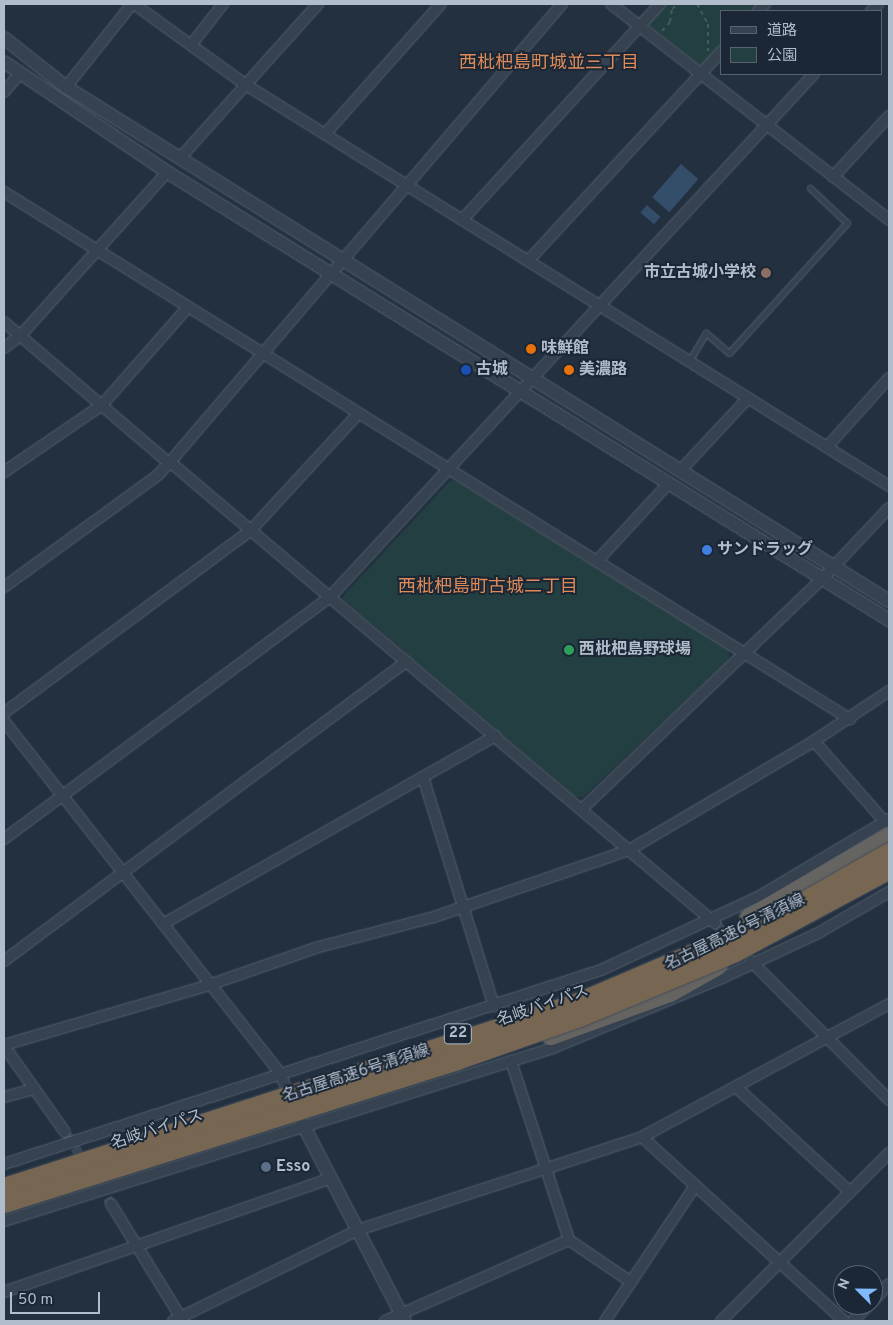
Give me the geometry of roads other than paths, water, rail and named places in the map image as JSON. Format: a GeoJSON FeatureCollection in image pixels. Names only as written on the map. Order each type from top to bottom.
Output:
{"type":"FeatureCollection","features":[{"type":"Feature","properties":{"kind":"highway","name":"名岐バイパス"},"geometry":{"type":"LineString","coordinates":[[4,1178],[284,1082],[498,1022],[610,982],[720,934],[809,886],[888,826]]}},
{"type":"Feature","properties":{"kind":"highway","name":"名古屋高速6号清須線"},"geometry":{"type":"LineString","coordinates":[[4,1187],[578,1002],[726,939],[798,904],[889,852]]}},
{"type":"Feature","properties":{"kind":"highway","name":"名古屋高速6号清須線"},"geometry":{"type":"LineString","coordinates":[[4,1203],[457,1060],[579,1017],[735,952],[889,869]]}},
{"type":"Feature","properties":{"kind":"highway","name":"名岐バイパス"},"geometry":{"type":"LineString","coordinates":[[4,1208],[216,1138],[301,1120],[378,1089],[576,1028],[670,993],[889,876]]}},
{"type":"Feature","properties":{"kind":"street"},"geometry":{"type":"LineString","coordinates":[[66,87],[133,4],[246,85],[889,486]]}},
{"type":"Feature","properties":{"kind":"street"},"geometry":{"type":"LineString","coordinates":[[190,44],[223,4]]}},
{"type":"Feature","properties":{"kind":"street"},"geometry":{"type":"LineString","coordinates":[[180,158],[318,4]]}},
{"type":"Feature","properties":{"kind":"street"},"geometry":{"type":"LineString","coordinates":[[325,134],[441,4]]}},
{"type":"Feature","properties":{"kind":"street"},"geometry":{"type":"LineString","coordinates":[[4,587],[158,475],[170,463],[562,4]]}},
{"type":"Feature","properties":{"kind":"street"},"geometry":{"type":"LineString","coordinates":[[611,4],[889,220]]}},
{"type":"Feature","properties":{"kind":"street"},"geometry":{"type":"LineString","coordinates":[[462,220],[660,4]]}},
{"type":"Feature","properties":{"kind":"street"},"geometry":{"type":"LineString","coordinates":[[4,38],[66,87],[889,602]]}},
{"type":"Feature","properties":{"kind":"street"},"geometry":{"type":"LineString","coordinates":[[528,261],[719,54]]}},
{"type":"Feature","properties":{"kind":"street"},"geometry":{"type":"LineString","coordinates":[[4,62],[19,75],[167,172],[889,620]]}},
{"type":"Feature","properties":{"kind":"street"},"geometry":{"type":"LineString","coordinates":[[4,92],[19,75]]}},
{"type":"Feature","properties":{"kind":"street"},"geometry":{"type":"LineString","coordinates":[[4,839],[330,597],[813,75]]}},
{"type":"Feature","properties":{"kind":"street"},"geometry":{"type":"LineString","coordinates":[[833,177],[889,116]]}},
{"type":"Feature","properties":{"kind":"street"},"geometry":{"type":"LineString","coordinates":[[4,348],[21,335],[167,172]]}},
{"type":"Feature","properties":{"kind":"street"},"geometry":{"type":"LineString","coordinates":[[4,192],[850,719]]}},
{"type":"Feature","properties":{"kind":"street"},"geometry":{"type":"LineString","coordinates":[[4,472],[102,405],[188,307]]}},
{"type":"Feature","properties":{"kind":"street"},"geometry":{"type":"LineString","coordinates":[[4,322],[715,922]]}},
{"type":"Feature","properties":{"kind":"street"},"geometry":{"type":"LineString","coordinates":[[827,447],[889,378]]}},
{"type":"Feature","properties":{"kind":"street"},"geometry":{"type":"LineString","coordinates":[[680,471],[748,398]]}},
{"type":"Feature","properties":{"kind":"street"},"geometry":{"type":"LineString","coordinates":[[4,712],[251,530],[359,413]]}},
{"type":"Feature","properties":{"kind":"street"},"geometry":{"type":"LineString","coordinates":[[597,561],[668,484]]}},
{"type":"Feature","properties":{"kind":"street"},"geometry":{"type":"LineString","coordinates":[[582,809],[822,579],[889,508]]}},
{"type":"Feature","properties":{"kind":"street"},"geometry":{"type":"LineString","coordinates":[[4,960],[407,661]]}},
{"type":"Feature","properties":{"kind":"street"},"geometry":{"type":"LineString","coordinates":[[65,1132],[4,1046],[209,985],[315,948],[434,917],[463,904],[630,849],[814,741],[850,719],[889,691]]}},
{"type":"Feature","properties":{"kind":"street"},"geometry":{"type":"LineString","coordinates":[[4,721],[284,1082]]}},
{"type":"Feature","properties":{"kind":"street"},"geometry":{"type":"LineString","coordinates":[[163,924],[495,736]]}},
{"type":"Feature","properties":{"kind":"street"},"geometry":{"type":"LineString","coordinates":[[4,1164],[284,1082],[494,1006],[601,970],[715,922],[888,826],[814,741]]}},
{"type":"Feature","properties":{"kind":"street"},"geometry":{"type":"LineString","coordinates":[[423,777],[494,1006]]}},
{"type":"Feature","properties":{"kind":"street"},"geometry":{"type":"LineString","coordinates":[[4,1221],[251,1145],[301,1120],[344,1114],[511,1061],[666,1004],[752,963],[889,892]]}},
{"type":"Feature","properties":{"kind":"street"},"geometry":{"type":"LineString","coordinates":[[752,963],[889,1100]]}},
{"type":"Feature","properties":{"kind":"street"},"geometry":{"type":"LineString","coordinates":[[111,1204],[137,1245],[179,1320],[358,1230],[546,1171],[642,1137],[828,1039],[889,1004]]}},
{"type":"Feature","properties":{"kind":"street"},"geometry":{"type":"LineString","coordinates":[[511,1061],[569,1240],[631,1282]]}},
{"type":"Feature","properties":{"kind":"street"},"geometry":{"type":"LineString","coordinates":[[736,1088],[850,1192]]}},
{"type":"Feature","properties":{"kind":"street"},"geometry":{"type":"LineString","coordinates":[[4,1097],[33,1089]]}},
{"type":"Feature","properties":{"kind":"street"},"geometry":{"type":"LineString","coordinates":[[344,1114],[378,1089]]}},
{"type":"Feature","properties":{"kind":"street"},"geometry":{"type":"LineString","coordinates":[[301,1120],[403,1317]]}},
{"type":"Feature","properties":{"kind":"street"},"geometry":{"type":"LineString","coordinates":[[642,1137],[844,1321]]}},
{"type":"Feature","properties":{"kind":"street"},"geometry":{"type":"LineString","coordinates":[[216,1138],[251,1145]]}},
{"type":"Feature","properties":{"kind":"street"},"geometry":{"type":"LineString","coordinates":[[721,1321],[889,1153]]}},
{"type":"Feature","properties":{"kind":"street"},"geometry":{"type":"LineString","coordinates":[[4,1292],[331,1178]]}},
{"type":"Feature","properties":{"kind":"street"},"geometry":{"type":"LineString","coordinates":[[605,1321],[695,1186]]}},
{"type":"Feature","properties":{"kind":"street"},"geometry":{"type":"LineString","coordinates":[[385,1321],[403,1317],[569,1240]]}},
{"type":"Feature","properties":{"kind":"lane"},"geometry":{"type":"LineString","coordinates":[[689,362],[706,333],[729,353],[847,223],[810,188]]}},
{"type":"Feature","properties":{"kind":"water"},"geometry":{"type":"Polygon","coordinates":[[[681,164],[698,179],[669,212],[652,197],[681,164]]]}},
{"type":"Feature","properties":{"kind":"water"},"geometry":{"type":"Polygon","coordinates":[[[647,205],[661,217],[654,224],[640,213],[647,205]]]}},
{"type":"Feature","properties":{"kind":"tunnel"},"geometry":{"type":"LineString","coordinates":[[717,925],[751,961]]}},
{"type":"Feature","properties":{"kind":"tunnel"},"geometry":{"type":"LineString","coordinates":[[67,1135],[111,1204]]}},
{"type":"Feature","properties":{"kind":"place","name":"市立古城小学校"},"geometry":{"type":"Point","coordinates":[766,273]}},
{"type":"Feature","properties":{"kind":"place","name":"味鮮館"},"geometry":{"type":"Point","coordinates":[531,349]}},
{"type":"Feature","properties":{"kind":"place","name":"古城"},"geometry":{"type":"Point","coordinates":[466,370]}},
{"type":"Feature","properties":{"kind":"place","name":"美濃路"},"geometry":{"type":"Point","coordinates":[569,370]}},
{"type":"Feature","properties":{"kind":"place","name":"サンドラッグ"},"geometry":{"type":"Point","coordinates":[707,550]}},
{"type":"Feature","properties":{"kind":"place","name":"西枇杷島野球場"},"geometry":{"type":"Point","coordinates":[569,650]}},
{"type":"Feature","properties":{"kind":"place","name":"Esso"},"geometry":{"type":"Point","coordinates":[266,1167]}},
{"type":"Feature","properties":{"kind":"district","name":"西枇杷島町城並三丁目"},"geometry":{"type":"Point","coordinates":[549,64]}},
{"type":"Feature","properties":{"kind":"district","name":"西枇杷島町古城二丁目"},"geometry":{"type":"Point","coordinates":[488,588]}}]}
